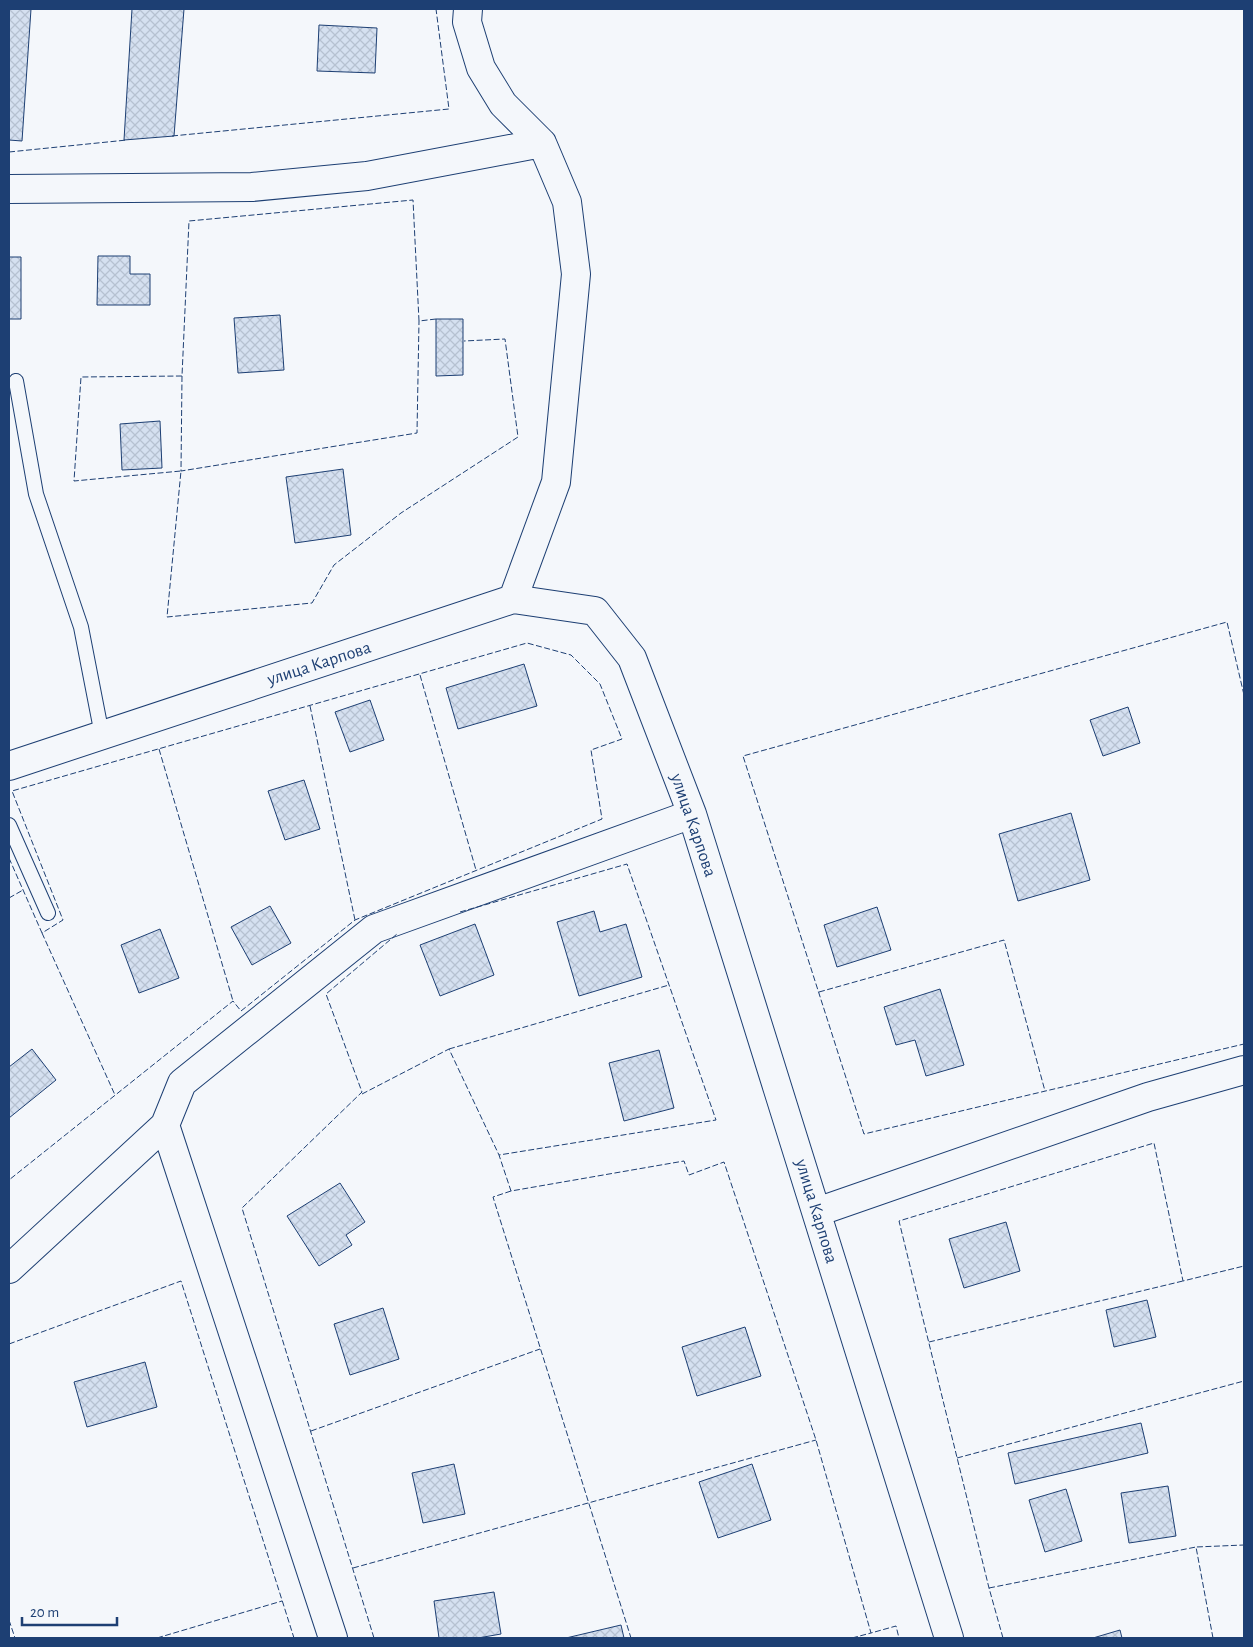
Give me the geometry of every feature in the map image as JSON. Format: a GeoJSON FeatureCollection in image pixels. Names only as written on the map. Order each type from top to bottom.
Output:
{"type":"FeatureCollection","features":[{"type":"Feature","properties":{"kind":"street"},"geometry":{"type":"LineString","coordinates":[[468,9],[466,22],[481,68],[504,104],[542,143],[567,202],[576,274],[556,482],[514,600]]}},
{"type":"Feature","properties":{"kind":"street"},"geometry":{"type":"LineString","coordinates":[[9,189],[252,187],[367,176],[542,143]]}},
{"type":"Feature","properties":{"kind":"street","name":"улица Карпова"},"geometry":{"type":"LineString","coordinates":[[9,766],[514,600],[595,611],[632,658],[692,814],[949,1638]]}},
{"type":"Feature","properties":{"kind":"street"},"geometry":{"type":"LineString","coordinates":[[9,1269],[165,1125],[182,1083],[374,929],[692,814]]}},
{"type":"Feature","properties":{"kind":"street"},"geometry":{"type":"LineString","coordinates":[[817,1212],[1148,1097],[1244,1070]]}},
{"type":"Feature","properties":{"kind":"street"},"geometry":{"type":"LineString","coordinates":[[165,1125],[334,1638]]}},
{"type":"Feature","properties":{"kind":"lane"},"geometry":{"type":"LineString","coordinates":[[16,380],[36,494],[81,627],[102,735]]}},
{"type":"Feature","properties":{"kind":"lane"},"geometry":{"type":"LineString","coordinates":[[9,825],[48,913]]}},
{"type":"Feature","properties":{"kind":"building"},"geometry":{"type":"Polygon","coordinates":[[[9,9],[31,9],[22,141],[9,140],[9,9]]]}},
{"type":"Feature","properties":{"kind":"building"},"geometry":{"type":"Polygon","coordinates":[[[132,9],[184,9],[174,136],[124,140],[132,9]]]}},
{"type":"Feature","properties":{"kind":"building"},"geometry":{"type":"Polygon","coordinates":[[[319,25],[377,28],[375,73],[317,71],[319,25]]]}},
{"type":"Feature","properties":{"kind":"building"},"geometry":{"type":"Polygon","coordinates":[[[98,256],[130,256],[130,274],[150,274],[150,305],[97,305],[98,256]]]}},
{"type":"Feature","properties":{"kind":"building"},"geometry":{"type":"Polygon","coordinates":[[[9,257],[21,257],[21,319],[9,319],[9,257]]]}},
{"type":"Feature","properties":{"kind":"building"},"geometry":{"type":"Polygon","coordinates":[[[280,315],[284,370],[238,373],[234,318],[280,315]]]}},
{"type":"Feature","properties":{"kind":"building"},"geometry":{"type":"Polygon","coordinates":[[[436,319],[463,319],[463,375],[436,376],[436,319]]]}},
{"type":"Feature","properties":{"kind":"building"},"geometry":{"type":"Polygon","coordinates":[[[160,421],[162,468],[122,470],[120,424],[160,421]]]}},
{"type":"Feature","properties":{"kind":"building"},"geometry":{"type":"Polygon","coordinates":[[[343,469],[351,535],[295,543],[286,477],[343,469]]]}},
{"type":"Feature","properties":{"kind":"building"},"geometry":{"type":"Polygon","coordinates":[[[524,664],[537,706],[458,729],[446,688],[524,664]]]}},
{"type":"Feature","properties":{"kind":"building"},"geometry":{"type":"Polygon","coordinates":[[[370,700],[384,740],[350,752],[335,712],[370,700]]]}},
{"type":"Feature","properties":{"kind":"building"},"geometry":{"type":"Polygon","coordinates":[[[1128,707],[1140,743],[1103,756],[1090,720],[1128,707]]]}},
{"type":"Feature","properties":{"kind":"building"},"geometry":{"type":"Polygon","coordinates":[[[304,780],[320,829],[285,840],[268,791],[304,780]]]}},
{"type":"Feature","properties":{"kind":"building"},"geometry":{"type":"Polygon","coordinates":[[[1071,813],[1090,880],[1018,901],[999,834],[1071,813]]]}},
{"type":"Feature","properties":{"kind":"building"},"geometry":{"type":"Polygon","coordinates":[[[270,906],[291,943],[252,965],[231,927],[270,906]]]}},
{"type":"Feature","properties":{"kind":"building"},"geometry":{"type":"Polygon","coordinates":[[[877,907],[891,950],[837,967],[824,925],[877,907]]]}},
{"type":"Feature","properties":{"kind":"building"},"geometry":{"type":"Polygon","coordinates":[[[594,911],[600,932],[626,924],[642,977],[579,996],[557,922],[594,911]]]}},
{"type":"Feature","properties":{"kind":"building"},"geometry":{"type":"Polygon","coordinates":[[[475,924],[494,975],[440,996],[420,945],[475,924]]]}},
{"type":"Feature","properties":{"kind":"building"},"geometry":{"type":"Polygon","coordinates":[[[160,929],[179,978],[139,993],[121,945],[160,929]]]}},
{"type":"Feature","properties":{"kind":"building"},"geometry":{"type":"Polygon","coordinates":[[[940,989],[964,1065],[926,1076],[915,1040],[896,1045],[884,1007],[940,989]]]}},
{"type":"Feature","properties":{"kind":"building"},"geometry":{"type":"Polygon","coordinates":[[[32,1049],[56,1080],[9,1118],[9,1067],[32,1049]]]}},
{"type":"Feature","properties":{"kind":"building"},"geometry":{"type":"Polygon","coordinates":[[[659,1050],[674,1108],[624,1121],[609,1063],[659,1050]]]}},
{"type":"Feature","properties":{"kind":"building"},"geometry":{"type":"Polygon","coordinates":[[[340,1183],[365,1222],[346,1235],[352,1245],[319,1266],[287,1216],[340,1183]]]}},
{"type":"Feature","properties":{"kind":"building"},"geometry":{"type":"Polygon","coordinates":[[[1006,1222],[1020,1271],[964,1288],[949,1239],[1006,1222]]]}},
{"type":"Feature","properties":{"kind":"building"},"geometry":{"type":"Polygon","coordinates":[[[1147,1300],[1156,1337],[1114,1347],[1106,1310],[1147,1300]]]}},
{"type":"Feature","properties":{"kind":"building"},"geometry":{"type":"Polygon","coordinates":[[[383,1308],[399,1359],[350,1375],[334,1324],[383,1308]]]}},
{"type":"Feature","properties":{"kind":"building"},"geometry":{"type":"Polygon","coordinates":[[[745,1327],[761,1376],[697,1396],[682,1347],[745,1327]]]}},
{"type":"Feature","properties":{"kind":"building"},"geometry":{"type":"Polygon","coordinates":[[[145,1362],[157,1407],[87,1427],[74,1382],[145,1362]]]}},
{"type":"Feature","properties":{"kind":"building"},"geometry":{"type":"Polygon","coordinates":[[[1141,1423],[1148,1453],[1015,1484],[1008,1453],[1141,1423]]]}},
{"type":"Feature","properties":{"kind":"building"},"geometry":{"type":"Polygon","coordinates":[[[454,1464],[465,1514],[423,1523],[412,1473],[454,1464]]]}},
{"type":"Feature","properties":{"kind":"building"},"geometry":{"type":"Polygon","coordinates":[[[752,1464],[771,1520],[718,1538],[699,1482],[752,1464]]]}},
{"type":"Feature","properties":{"kind":"building"},"geometry":{"type":"Polygon","coordinates":[[[1168,1486],[1176,1536],[1129,1543],[1121,1493],[1168,1486]]]}},
{"type":"Feature","properties":{"kind":"building"},"geometry":{"type":"Polygon","coordinates":[[[1066,1489],[1082,1541],[1045,1552],[1029,1500],[1066,1489]]]}},
{"type":"Feature","properties":{"kind":"building"},"geometry":{"type":"Polygon","coordinates":[[[494,1592],[501,1634],[478,1638],[439,1638],[434,1601],[494,1592]]]}},
{"type":"Feature","properties":{"kind":"building"},"geometry":{"type":"Polygon","coordinates":[[[621,1625],[624,1638],[566,1638],[621,1625]]]}},
{"type":"Feature","properties":{"kind":"building"},"geometry":{"type":"Polygon","coordinates":[[[1120,1630],[1122,1638],[1093,1638],[1120,1630]]]}},
{"type":"Feature","properties":{"kind":"fence"},"geometry":{"type":"LineString","coordinates":[[172,136],[449,109],[436,9]]}},
{"type":"Feature","properties":{"kind":"fence"},"geometry":{"type":"LineString","coordinates":[[9,152],[127,140]]}},
{"type":"Feature","properties":{"kind":"fence"},"geometry":{"type":"LineString","coordinates":[[436,319],[419,321],[413,200],[189,221],[182,376],[81,377],[74,481],[181,471],[167,617],[312,603],[334,565],[401,513],[518,437],[505,339],[464,341]]}},
{"type":"Feature","properties":{"kind":"fence"},"geometry":{"type":"LineString","coordinates":[[182,376],[181,471],[417,433],[419,321]]}},
{"type":"Feature","properties":{"kind":"fence"},"geometry":{"type":"LineString","coordinates":[[1244,695],[1227,622],[743,756],[864,1134],[1244,1044]]}},
{"type":"Feature","properties":{"kind":"fence"},"geometry":{"type":"LineString","coordinates":[[9,858],[42,933],[63,920],[12,791],[527,643],[571,655],[600,684],[622,739],[591,750],[602,819],[355,920],[241,1011],[233,1001],[9,1180]]}},
{"type":"Feature","properties":{"kind":"fence"},"geometry":{"type":"LineString","coordinates":[[420,675],[476,870]]}},
{"type":"Feature","properties":{"kind":"fence"},"geometry":{"type":"LineString","coordinates":[[310,706],[355,920]]}},
{"type":"Feature","properties":{"kind":"fence"},"geometry":{"type":"LineString","coordinates":[[159,749],[233,1001]]}},
{"type":"Feature","properties":{"kind":"fence"},"geometry":{"type":"LineString","coordinates":[[460,912],[627,864],[716,1120],[499,1155],[511,1191],[684,1161],[689,1175],[724,1162],[816,1440],[871,1633],[896,1626],[899,1638]]}},
{"type":"Feature","properties":{"kind":"fence"},"geometry":{"type":"LineString","coordinates":[[9,898],[23,890]]}},
{"type":"Feature","properties":{"kind":"fence"},"geometry":{"type":"LineString","coordinates":[[42,933],[115,1095]]}},
{"type":"Feature","properties":{"kind":"fence"},"geometry":{"type":"LineString","coordinates":[[374,1638],[242,1208],[362,1092],[326,994],[397,934]]}},
{"type":"Feature","properties":{"kind":"fence"},"geometry":{"type":"LineString","coordinates":[[819,992],[1004,940],[1045,1091]]}},
{"type":"Feature","properties":{"kind":"fence"},"geometry":{"type":"LineString","coordinates":[[449,1049],[669,985]]}},
{"type":"Feature","properties":{"kind":"fence"},"geometry":{"type":"LineString","coordinates":[[362,1094],[449,1049],[499,1155]]}},
{"type":"Feature","properties":{"kind":"fence"},"geometry":{"type":"LineString","coordinates":[[1003,1638],[899,1221],[1154,1143],[1183,1281],[1244,1266]]}},
{"type":"Feature","properties":{"kind":"fence"},"geometry":{"type":"LineString","coordinates":[[511,1191],[493,1197],[631,1638]]}},
{"type":"Feature","properties":{"kind":"fence"},"geometry":{"type":"LineString","coordinates":[[9,1344],[181,1281],[294,1638]]}},
{"type":"Feature","properties":{"kind":"fence"},"geometry":{"type":"LineString","coordinates":[[929,1342],[1183,1281]]}},
{"type":"Feature","properties":{"kind":"fence"},"geometry":{"type":"LineString","coordinates":[[311,1431],[540,1349]]}},
{"type":"Feature","properties":{"kind":"fence"},"geometry":{"type":"LineString","coordinates":[[957,1458],[1244,1381]]}},
{"type":"Feature","properties":{"kind":"fence"},"geometry":{"type":"LineString","coordinates":[[353,1568],[816,1440]]}},
{"type":"Feature","properties":{"kind":"fence"},"geometry":{"type":"LineString","coordinates":[[1213,1638],[1196,1547],[1244,1545]]}},
{"type":"Feature","properties":{"kind":"fence"},"geometry":{"type":"LineString","coordinates":[[989,1588],[1196,1547]]}},
{"type":"Feature","properties":{"kind":"fence"},"geometry":{"type":"LineString","coordinates":[[157,1638],[282,1601]]}},
{"type":"Feature","properties":{"kind":"fence"},"geometry":{"type":"LineString","coordinates":[[9,1620],[15,1638]]}},
{"type":"Feature","properties":{"kind":"fence"},"geometry":{"type":"LineString","coordinates":[[852,1638],[871,1633]]}}]}
